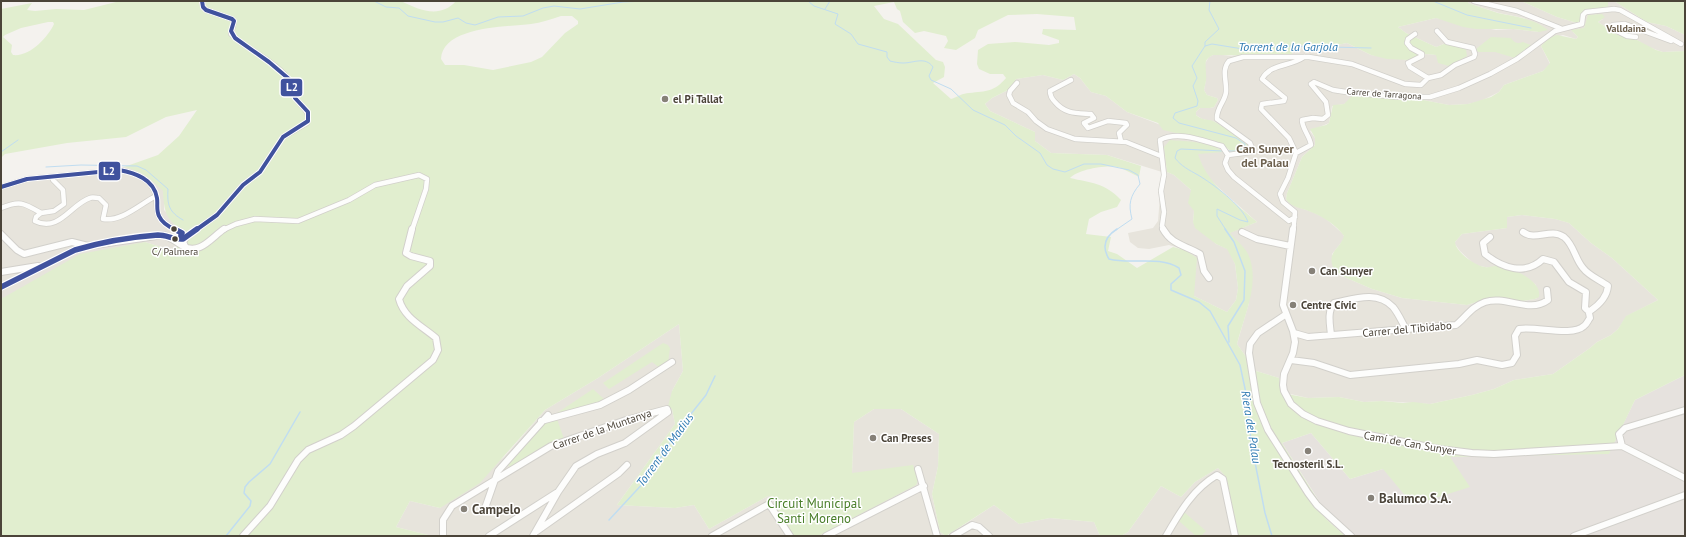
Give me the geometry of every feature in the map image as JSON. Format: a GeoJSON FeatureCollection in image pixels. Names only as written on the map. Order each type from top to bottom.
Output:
{"type":"FeatureCollection","features":[{"type":"Feature","properties":{"kind":"street"},"geometry":{"type":"LineString","coordinates":[[1,287],[70,252],[88,246],[156,235],[179,236],[194,231],[217,215],[243,185],[260,172],[280,140],[288,132],[307,123],[309,116],[308,112],[295,98],[289,80],[269,62],[231,34],[234,21],[232,19],[206,10],[203,7],[202,1]]}},
{"type":"Feature","properties":{"kind":"street"},"geometry":{"type":"LineString","coordinates":[[1474,1],[1517,11],[1560,28]]}},
{"type":"Feature","properties":{"kind":"street","name":"Carrer de Tarragona"},"geometry":{"type":"LineString","coordinates":[[1296,153],[1311,145],[1310,137],[1302,125],[1302,120],[1313,118],[1323,119],[1328,115],[1329,110],[1326,101],[1312,86],[1314,82],[1322,84],[1332,90],[1370,94],[1420,98],[1446,93],[1510,64],[1528,52],[1537,42],[1560,28],[1577,27],[1582,24],[1586,12],[1617,9],[1683,45]]}},
{"type":"Feature","properties":{"kind":"street"},"geometry":{"type":"LineString","coordinates":[[1636,37],[1627,36],[1611,28],[1612,25],[1625,24],[1665,40],[1683,45]]}},
{"type":"Feature","properties":{"kind":"street"},"geometry":{"type":"LineString","coordinates":[[1228,155],[1246,154],[1251,152],[1252,149],[1250,143],[1217,119],[1217,110],[1226,93],[1225,69],[1227,62],[1243,57],[1304,57],[1352,64],[1410,85],[1421,85],[1428,78],[1441,75],[1454,65],[1474,57],[1475,54],[1473,48],[1447,42],[1437,32]]}},
{"type":"Feature","properties":{"kind":"street"},"geometry":{"type":"LineString","coordinates":[[1415,34],[1408,38],[1407,43],[1410,48],[1422,56],[1408,63],[1410,67],[1428,78]]}},
{"type":"Feature","properties":{"kind":"street"},"geometry":{"type":"LineString","coordinates":[[1304,57],[1298,61],[1272,68],[1265,73],[1262,79],[1285,98],[1282,102],[1262,104],[1260,108],[1274,124],[1286,133],[1296,153],[1288,178],[1280,194],[1283,202],[1293,209],[1291,222],[1292,232],[1283,305],[1285,315],[1294,333],[1294,348],[1291,360],[1314,363],[1350,375],[1459,364],[1477,360],[1502,365],[1512,363],[1517,355],[1515,336],[1519,329],[1526,326],[1536,326],[1565,332],[1584,326],[1588,322],[1590,318],[1589,311],[1585,308],[1588,295],[1586,292],[1569,282],[1554,262],[1543,260],[1526,270],[1509,267],[1485,254],[1483,243],[1490,237]]}},
{"type":"Feature","properties":{"kind":"street"},"geometry":{"type":"LineString","coordinates":[[1071,80],[1050,91],[1050,95],[1059,108],[1067,113],[1091,114],[1094,118],[1084,123],[1088,128],[1108,121],[1126,123],[1127,125],[1119,133],[1121,141]]}},
{"type":"Feature","properties":{"kind":"street"},"geometry":{"type":"LineString","coordinates":[[1018,83],[1010,91],[1011,99],[1015,104],[1028,112],[1047,130],[1075,139],[1121,141],[1161,156]]}},
{"type":"Feature","properties":{"kind":"street"},"geometry":{"type":"LineString","coordinates":[[1210,278],[1204,271],[1200,254],[1190,248],[1174,243],[1164,232],[1162,226],[1164,212],[1161,191],[1164,175],[1160,140],[1167,136],[1175,135],[1200,140],[1222,146],[1228,155]]}},
{"type":"Feature","properties":{"kind":"street"},"geometry":{"type":"LineString","coordinates":[[1228,155],[1225,163],[1228,170],[1291,222]]}},
{"type":"Feature","properties":{"kind":"street"},"geometry":{"type":"LineString","coordinates":[[1,187],[20,180],[124,170],[134,173],[147,181],[155,191],[160,217],[179,236],[185,247],[193,249],[199,247],[224,230],[250,220],[260,218],[290,222],[298,221],[349,200],[375,186],[419,175],[427,179],[426,189],[421,200],[406,253],[411,256],[430,261],[430,266],[407,286],[399,298],[401,309],[414,322],[426,329],[436,338],[438,350],[433,360],[354,426],[341,435],[308,450],[298,460],[270,506],[243,536]]}},
{"type":"Feature","properties":{"kind":"street"},"geometry":{"type":"LineString","coordinates":[[1,208],[20,202],[40,213],[54,211],[64,204],[65,198],[64,189],[53,180],[53,178]]}},
{"type":"Feature","properties":{"kind":"street"},"geometry":{"type":"LineString","coordinates":[[40,213],[36,217],[36,222],[41,225],[50,224],[57,221],[90,198],[99,198],[106,205],[103,219],[110,220],[120,217],[156,196]]}},
{"type":"Feature","properties":{"kind":"street"},"geometry":{"type":"LineString","coordinates":[[1242,232],[1257,239],[1290,246]]}},
{"type":"Feature","properties":{"kind":"street"},"geometry":{"type":"LineString","coordinates":[[1523,232],[1533,237],[1553,233],[1562,237],[1575,252],[1579,264],[1584,270],[1608,286],[1608,290],[1601,301],[1589,311]]}},
{"type":"Feature","properties":{"kind":"street"},"geometry":{"type":"LineString","coordinates":[[1,234],[8,239],[19,253],[24,254],[72,242],[88,246]]}},
{"type":"Feature","properties":{"kind":"street"},"geometry":{"type":"LineString","coordinates":[[1,272],[45,264]]}},
{"type":"Feature","properties":{"kind":"street","name":"Carrer del Tibidabo"},"geometry":{"type":"LineString","coordinates":[[1294,333],[1308,337],[1456,325],[1471,309],[1489,301],[1504,300],[1533,305],[1541,304],[1548,300],[1547,290]]}},
{"type":"Feature","properties":{"kind":"street"},"geometry":{"type":"LineString","coordinates":[[1331,335],[1329,316],[1330,308],[1334,303],[1369,296],[1379,298],[1393,307],[1406,329]]}},
{"type":"Feature","properties":{"kind":"street"},"geometry":{"type":"LineString","coordinates":[[1285,315],[1258,333],[1250,344],[1249,354],[1259,410],[1268,430],[1281,452],[1317,505],[1351,536]]}},
{"type":"Feature","properties":{"kind":"street","name":"Camí de Can Sunyer"},"geometry":{"type":"LineString","coordinates":[[1291,360],[1284,372],[1282,384],[1289,401],[1302,412],[1329,427],[1346,432],[1437,450],[1483,454],[1622,446]]}},
{"type":"Feature","properties":{"kind":"street"},"geometry":{"type":"LineString","coordinates":[[542,421],[600,405],[630,390],[672,362]]}},
{"type":"Feature","properties":{"kind":"street","name":"Carrer de la Muntanya"},"geometry":{"type":"LineString","coordinates":[[443,536],[442,523],[449,509],[551,446],[626,420],[658,410],[667,409],[668,412],[625,443],[597,454],[576,466],[558,492]]}},
{"type":"Feature","properties":{"kind":"street"},"geometry":{"type":"LineString","coordinates":[[1685,410],[1625,428],[1619,434],[1622,446],[1685,478]]}},
{"type":"Feature","properties":{"kind":"street"},"geometry":{"type":"LineString","coordinates":[[484,510],[498,471],[548,415]]}},
{"type":"Feature","properties":{"kind":"street"},"geometry":{"type":"LineString","coordinates":[[533,535],[548,522],[618,473],[627,465]]}},
{"type":"Feature","properties":{"kind":"street"},"geometry":{"type":"LineString","coordinates":[[918,469],[937,536]]}},
{"type":"Feature","properties":{"kind":"street"},"geometry":{"type":"LineString","coordinates":[[1166,536],[1187,502],[1208,479],[1217,475],[1223,479],[1226,486],[1235,536]]}},
{"type":"Feature","properties":{"kind":"street"},"geometry":{"type":"LineString","coordinates":[[826,536],[924,486]]}},
{"type":"Feature","properties":{"kind":"street"},"geometry":{"type":"LineString","coordinates":[[533,535],[558,492]]}},
{"type":"Feature","properties":{"kind":"street"},"geometry":{"type":"LineString","coordinates":[[489,536],[558,492]]}},
{"type":"Feature","properties":{"kind":"street"},"geometry":{"type":"LineString","coordinates":[[1574,536],[1685,495]]}},
{"type":"Feature","properties":{"kind":"street"},"geometry":{"type":"LineString","coordinates":[[712,536],[769,504],[790,536]]}},
{"type":"Feature","properties":{"kind":"street"},"geometry":{"type":"LineString","coordinates":[[953,536],[972,525],[979,527],[989,536]]}},
{"type":"Feature","properties":{"kind":"shaded area"},"geometry":{"type":"Polygon","coordinates":[[[1469,1],[1521,1],[1557,17],[1577,23],[1580,21],[1581,14],[1607,1],[1614,1],[1647,22],[1666,26],[1685,35],[1685,51],[1663,52],[1648,47],[1637,40],[1618,35],[1598,22],[1603,19],[1586,24],[1584,28],[1573,32],[1578,37],[1576,39],[1563,35],[1551,38],[1541,46],[1550,64],[1543,71],[1504,85],[1499,92],[1481,101],[1468,104],[1449,105],[1423,100],[1392,99],[1362,95],[1344,104],[1332,106],[1329,123],[1310,131],[1315,138],[1315,145],[1302,157],[1287,193],[1286,199],[1295,206],[1325,218],[1342,233],[1344,239],[1332,254],[1336,273],[1342,276],[1372,289],[1402,298],[1467,305],[1489,298],[1522,301],[1535,299],[1537,298],[1536,285],[1530,280],[1520,274],[1475,265],[1460,251],[1455,244],[1462,234],[1507,228],[1507,217],[1522,215],[1555,219],[1569,223],[1591,243],[1612,258],[1658,300],[1627,316],[1618,329],[1611,335],[1597,342],[1553,374],[1514,380],[1494,389],[1430,404],[1382,401],[1364,402],[1339,397],[1308,398],[1282,392],[1279,378],[1256,371],[1237,344],[1249,303],[1247,253],[1229,233],[1257,222],[1206,175],[1197,154],[1220,148],[1166,159],[1167,172],[1174,175],[1191,190],[1194,211],[1193,222],[1216,244],[1228,249],[1235,264],[1238,288],[1236,300],[1227,312],[1194,296],[1185,250],[1169,245],[1149,249],[1138,248],[1130,242],[1128,233],[1153,228],[1158,221],[1162,172],[1107,155],[1051,153],[1035,141],[1035,132],[990,111],[985,104],[992,98],[1012,88],[1016,79],[1043,75],[1063,80],[1074,74],[1080,78],[1091,92],[1106,96],[1127,112],[1187,135],[1216,141],[1229,150],[1245,142],[1215,122],[1202,119],[1196,115],[1196,112],[1200,108],[1214,107],[1218,100],[1217,98],[1207,95],[1204,90],[1206,80],[1204,65],[1209,57],[1215,54],[1231,56],[1298,45],[1332,46],[1347,43],[1371,55],[1410,60],[1426,54],[1436,55],[1444,44],[1436,47],[1406,33],[1398,27],[1436,18],[1496,30],[1514,29],[1539,32],[1524,18],[1499,13],[1468,3],[1469,1]]]}},
{"type":"Feature","properties":{"kind":"shaded area"},"geometry":{"type":"Polygon","coordinates":[[[124,167],[134,169],[153,181],[164,191],[164,210],[190,236],[187,240],[171,250],[145,242],[1,299],[1,185],[14,180],[29,177],[124,167]]]}},
{"type":"Feature","properties":{"kind":"shaded area"},"geometry":{"type":"Polygon","coordinates":[[[679,324],[683,371],[672,391],[672,409],[675,424],[617,505],[675,508],[694,505],[709,529],[768,496],[773,497],[852,473],[854,422],[874,409],[901,409],[939,434],[938,466],[932,494],[940,532],[946,536],[432,536],[396,527],[410,501],[440,508],[504,457],[545,410],[598,378],[679,324]]]}},
{"type":"Feature","properties":{"kind":"shaded area"},"geometry":{"type":"Polygon","coordinates":[[[1685,375],[1685,536],[1345,536],[1325,518],[1323,507],[1282,443],[1311,433],[1350,479],[1383,469],[1469,487],[1449,457],[1609,453],[1635,400],[1685,375]]]}},
{"type":"Feature","properties":{"kind":"shaded area"},"geometry":{"type":"Polygon","coordinates":[[[1218,468],[1226,477],[1238,536],[1121,536],[1128,532],[1161,486],[1181,497],[1195,482],[1218,468]]]}},
{"type":"Feature","properties":{"kind":"shaded area"},"geometry":{"type":"Polygon","coordinates":[[[994,505],[1019,524],[1050,518],[1094,522],[1100,536],[947,536],[994,505]]]}},
{"type":"Feature","properties":{"kind":"green space","name":"Circuit Municipal Santi Moreno"},"geometry":{"type":"Polygon","coordinates":[[[120,1],[401,1],[422,10],[436,11],[450,7],[456,1],[1469,1],[1468,3],[1494,12],[1530,20],[1548,30],[1539,32],[1514,29],[1476,29],[1463,27],[1436,18],[1398,27],[1406,33],[1436,47],[1444,44],[1463,46],[1466,50],[1467,56],[1449,66],[1438,63],[1436,55],[1426,54],[1410,60],[1387,59],[1371,55],[1347,43],[1332,46],[1298,45],[1290,56],[1213,55],[1210,57],[1206,61],[1204,90],[1207,95],[1217,98],[1218,100],[1214,107],[1200,108],[1196,112],[1196,115],[1202,119],[1213,121],[1244,141],[1249,147],[1244,153],[1232,152],[1220,143],[1208,139],[1163,130],[1158,123],[1127,112],[1106,96],[1091,92],[1080,78],[1074,74],[1063,80],[1043,75],[1016,79],[1012,88],[992,98],[985,104],[990,111],[1035,132],[1035,141],[1051,153],[1107,155],[1141,166],[1139,177],[1121,168],[1102,167],[1080,172],[1070,178],[1103,186],[1121,200],[1117,207],[1101,212],[1089,219],[1086,234],[1111,237],[1108,251],[1117,254],[1137,268],[1173,247],[1185,250],[1197,258],[1194,296],[1227,312],[1236,300],[1238,288],[1235,264],[1227,249],[1216,244],[1195,228],[1193,222],[1194,211],[1188,203],[1191,190],[1174,175],[1167,172],[1164,147],[1170,140],[1206,144],[1219,149],[1223,152],[1198,154],[1202,165],[1222,192],[1257,222],[1230,233],[1242,245],[1248,254],[1252,265],[1253,276],[1250,299],[1237,344],[1256,371],[1279,378],[1282,393],[1308,398],[1339,397],[1364,402],[1382,401],[1430,404],[1494,389],[1514,380],[1553,374],[1597,342],[1611,335],[1618,329],[1626,316],[1658,300],[1612,258],[1591,243],[1569,223],[1555,219],[1522,215],[1507,217],[1507,228],[1462,234],[1455,242],[1462,254],[1476,264],[1487,267],[1500,266],[1526,276],[1536,285],[1539,291],[1539,297],[1535,299],[1522,301],[1489,298],[1467,305],[1402,298],[1372,289],[1342,276],[1334,270],[1331,259],[1344,236],[1337,228],[1325,219],[1294,206],[1286,199],[1287,193],[1302,157],[1315,145],[1315,138],[1310,129],[1329,123],[1333,105],[1344,104],[1353,95],[1392,99],[1423,100],[1449,105],[1468,104],[1491,97],[1499,92],[1504,85],[1543,71],[1550,63],[1541,46],[1549,38],[1557,35],[1576,39],[1578,37],[1571,30],[1584,28],[1588,15],[1602,14],[1605,17],[1598,22],[1618,35],[1637,40],[1663,52],[1685,51],[1685,375],[1635,400],[1609,454],[1450,457],[1470,487],[1413,505],[1383,469],[1350,479],[1311,433],[1282,443],[1323,508],[1325,518],[1345,536],[1238,536],[1226,477],[1218,468],[1195,482],[1181,497],[1161,486],[1128,532],[1121,536],[1100,536],[1094,522],[1050,518],[1019,524],[994,505],[946,536],[940,532],[932,494],[938,466],[939,434],[901,409],[874,409],[854,422],[852,473],[913,465],[918,481],[916,485],[818,536],[793,536],[775,508],[776,501],[773,497],[768,496],[709,529],[694,505],[675,508],[617,505],[675,424],[672,409],[668,406],[672,391],[683,371],[679,324],[598,378],[545,410],[480,483],[440,508],[410,501],[396,527],[432,536],[1,536],[1,299],[80,254],[145,242],[171,250],[187,240],[189,236],[172,222],[166,213],[163,191],[145,176],[135,170],[124,167],[158,155],[179,136],[197,110],[166,117],[126,137],[67,143],[5,154],[1,158],[1,9],[32,3],[27,10],[84,10],[120,1]],[[894,2],[874,6],[884,19],[898,24],[936,60],[943,62],[945,67],[944,77],[933,83],[951,99],[964,94],[990,90],[1002,83],[1006,78],[1003,74],[990,74],[979,69],[977,64],[978,50],[988,44],[1015,42],[1049,45],[1059,43],[1059,40],[1042,34],[1043,29],[1076,30],[1074,17],[1037,14],[1008,15],[978,30],[975,38],[956,50],[944,48],[948,41],[946,36],[924,31],[915,33],[903,22],[900,11],[897,9],[894,2]],[[561,16],[542,22],[478,30],[464,34],[453,40],[444,48],[441,59],[445,65],[464,65],[493,70],[531,62],[542,57],[565,33],[578,24],[578,21],[572,16],[561,16]],[[53,22],[21,28],[5,35],[3,37],[12,45],[11,52],[13,55],[26,53],[38,45],[54,24],[53,22]]]}},
{"type":"Feature","properties":{"kind":"green space"},"geometry":{"type":"Polygon","coordinates":[[[1521,1],[1608,1],[1608,6],[1606,8],[1581,14],[1580,21],[1577,23],[1557,17],[1521,1]]]}},
{"type":"Feature","properties":{"kind":"green space"},"geometry":{"type":"Polygon","coordinates":[[[1614,1],[1685,1],[1685,35],[1666,26],[1647,22],[1614,1]]]}},
{"type":"Feature","properties":{"kind":"green space"},"geometry":{"type":"Polygon","coordinates":[[[1491,37],[1511,38],[1516,43],[1523,42],[1531,45],[1515,58],[1495,52],[1478,52],[1476,49],[1491,37]]]}},
{"type":"Feature","properties":{"kind":"green space"},"geometry":{"type":"Polygon","coordinates":[[[663,343],[668,345],[670,348],[668,363],[660,368],[652,362],[609,389],[603,383],[663,343]]]}},
{"type":"Feature","properties":{"kind":"green space"},"geometry":{"type":"Polygon","coordinates":[[[593,389],[605,400],[551,417],[593,389]]]}},
{"type":"Feature","properties":{"kind":"green space"},"geometry":{"type":"Polygon","coordinates":[[[557,419],[564,439],[512,467],[507,465],[545,422],[557,419]]]}},
{"type":"Feature","properties":{"kind":"green space"},"geometry":{"type":"Polygon","coordinates":[[[1184,512],[1206,531],[1201,536],[1196,536],[1179,521],[1184,512]]]}},
{"type":"Feature","properties":{"kind":"waterway"},"geometry":{"type":"LineString","coordinates":[[374,1],[386,7],[399,8],[408,16],[435,22],[443,22],[458,18],[466,23],[475,25],[498,17],[523,16],[543,8],[554,6],[580,9],[623,2],[646,1]]}},
{"type":"Feature","properties":{"kind":"waterway"},"geometry":{"type":"LineString","coordinates":[[808,1],[814,6],[838,14],[835,24],[851,34],[858,44],[887,52],[887,57],[890,61],[903,63],[923,61],[930,64],[933,67],[929,76],[931,80],[951,89],[973,110],[1005,125],[1016,136],[1040,153],[1047,165],[1053,169],[1065,172],[1084,164],[1101,164],[1129,170],[1138,175],[1140,184],[1134,192],[1130,204],[1132,219],[1116,230]]}},
{"type":"Feature","properties":{"kind":"waterway"},"geometry":{"type":"LineString","coordinates":[[825,9],[830,1]]}},
{"type":"Feature","properties":{"kind":"waterway"},"geometry":{"type":"LineString","coordinates":[[1205,46],[1205,42],[1219,29],[1209,10],[1210,1]]}},
{"type":"Feature","properties":{"kind":"waterway"},"geometry":{"type":"LineString","coordinates":[[1433,1],[1467,15],[1531,28]]}},
{"type":"Feature","properties":{"kind":"waterway","name":"Torrent de la Garjola"},"geometry":{"type":"LineString","coordinates":[[1205,46],[1212,44],[1243,49],[1287,46],[1371,48]]}},
{"type":"Feature","properties":{"kind":"waterway","name":"Torrent de la Garjola"},"geometry":{"type":"LineString","coordinates":[[1205,46],[1192,66],[1197,78],[1193,86],[1198,101],[1197,106],[1175,113],[1173,118],[1179,123],[1236,138],[1245,144],[1245,147],[1238,151],[1226,151]]}},
{"type":"Feature","properties":{"kind":"waterway"},"geometry":{"type":"LineString","coordinates":[[1,152],[18,140]]}},
{"type":"Feature","properties":{"kind":"waterway","name":"Torrent de la Garjola"},"geometry":{"type":"LineString","coordinates":[[1223,151],[1181,149],[1177,151],[1175,158],[1188,170],[1219,189],[1245,215],[1248,222],[1240,220],[1217,209],[1217,216],[1226,230]]}},
{"type":"Feature","properties":{"kind":"waterway"},"geometry":{"type":"LineString","coordinates":[[46,167],[81,165],[137,166],[146,170],[168,189],[170,208],[183,220]]}},
{"type":"Feature","properties":{"kind":"waterway","name":"Riera del Palau"},"geometry":{"type":"LineString","coordinates":[[1117,229],[1110,235],[1106,242],[1105,250],[1109,259],[1118,261],[1162,262],[1179,268],[1181,275],[1171,284],[1171,290],[1199,302],[1210,311],[1240,365],[1247,398],[1251,442],[1265,513],[1272,536]]}},
{"type":"Feature","properties":{"kind":"waterway","name":"Torrent de la Garjola"},"geometry":{"type":"LineString","coordinates":[[1225,229],[1234,242],[1245,271],[1244,300],[1228,326],[1229,342]]}},
{"type":"Feature","properties":{"kind":"waterway","name":"Torrent de Madius"},"geometry":{"type":"LineString","coordinates":[[609,520],[647,479],[679,429],[706,395],[715,376]]}},
{"type":"Feature","properties":{"kind":"waterway"},"geometry":{"type":"LineString","coordinates":[[226,536],[250,506],[251,501],[244,493],[245,487],[270,464],[300,412]]}},
{"type":"Feature","properties":{"kind":"transit line","name":"L2"},"geometry":{"type":"LineString","coordinates":[[1,287],[75,250],[84,247],[116,240],[159,235],[183,239],[217,215],[243,185],[260,172],[283,137],[308,121],[308,112],[295,98],[289,79],[269,62],[235,38],[231,31],[234,21],[232,19],[206,10],[203,7],[202,1]]}},
{"type":"Feature","properties":{"kind":"transit line","name":"L2"},"geometry":{"type":"LineString","coordinates":[[1,187],[27,179],[119,170],[125,171],[143,178],[152,186],[157,198],[157,210],[159,217],[166,225],[182,233],[181,235]]}},
{"type":"Feature","properties":{"kind":"place","name":"el Pi Tallat"},"geometry":{"type":"Point","coordinates":[665,99]}},
{"type":"Feature","properties":{"kind":"place","name":"C/ Palmera"},"geometry":{"type":"Point","coordinates":[175,239]}},
{"type":"Feature","properties":{"kind":"place","name":"Can Sunyer"},"geometry":{"type":"Point","coordinates":[1312,271]}},
{"type":"Feature","properties":{"kind":"place","name":"Centre Cívic"},"geometry":{"type":"Point","coordinates":[1293,305]}},
{"type":"Feature","properties":{"kind":"place","name":"Can Preses"},"geometry":{"type":"Point","coordinates":[873,438]}},
{"type":"Feature","properties":{"kind":"place","name":"Tecnosteril S.L."},"geometry":{"type":"Point","coordinates":[1308,451]}},
{"type":"Feature","properties":{"kind":"place","name":"Balumco S.A."},"geometry":{"type":"Point","coordinates":[1371,498]}},
{"type":"Feature","properties":{"kind":"place","name":"Campelo"},"geometry":{"type":"Point","coordinates":[464,509]}},
{"type":"Feature","properties":{"kind":"district","name":"Valldaina"},"geometry":{"type":"Point","coordinates":[1626,28]}},
{"type":"Feature","properties":{"kind":"district","name":"Can Sunyer del Palau"},"geometry":{"type":"Point","coordinates":[1265,156]}}]}
